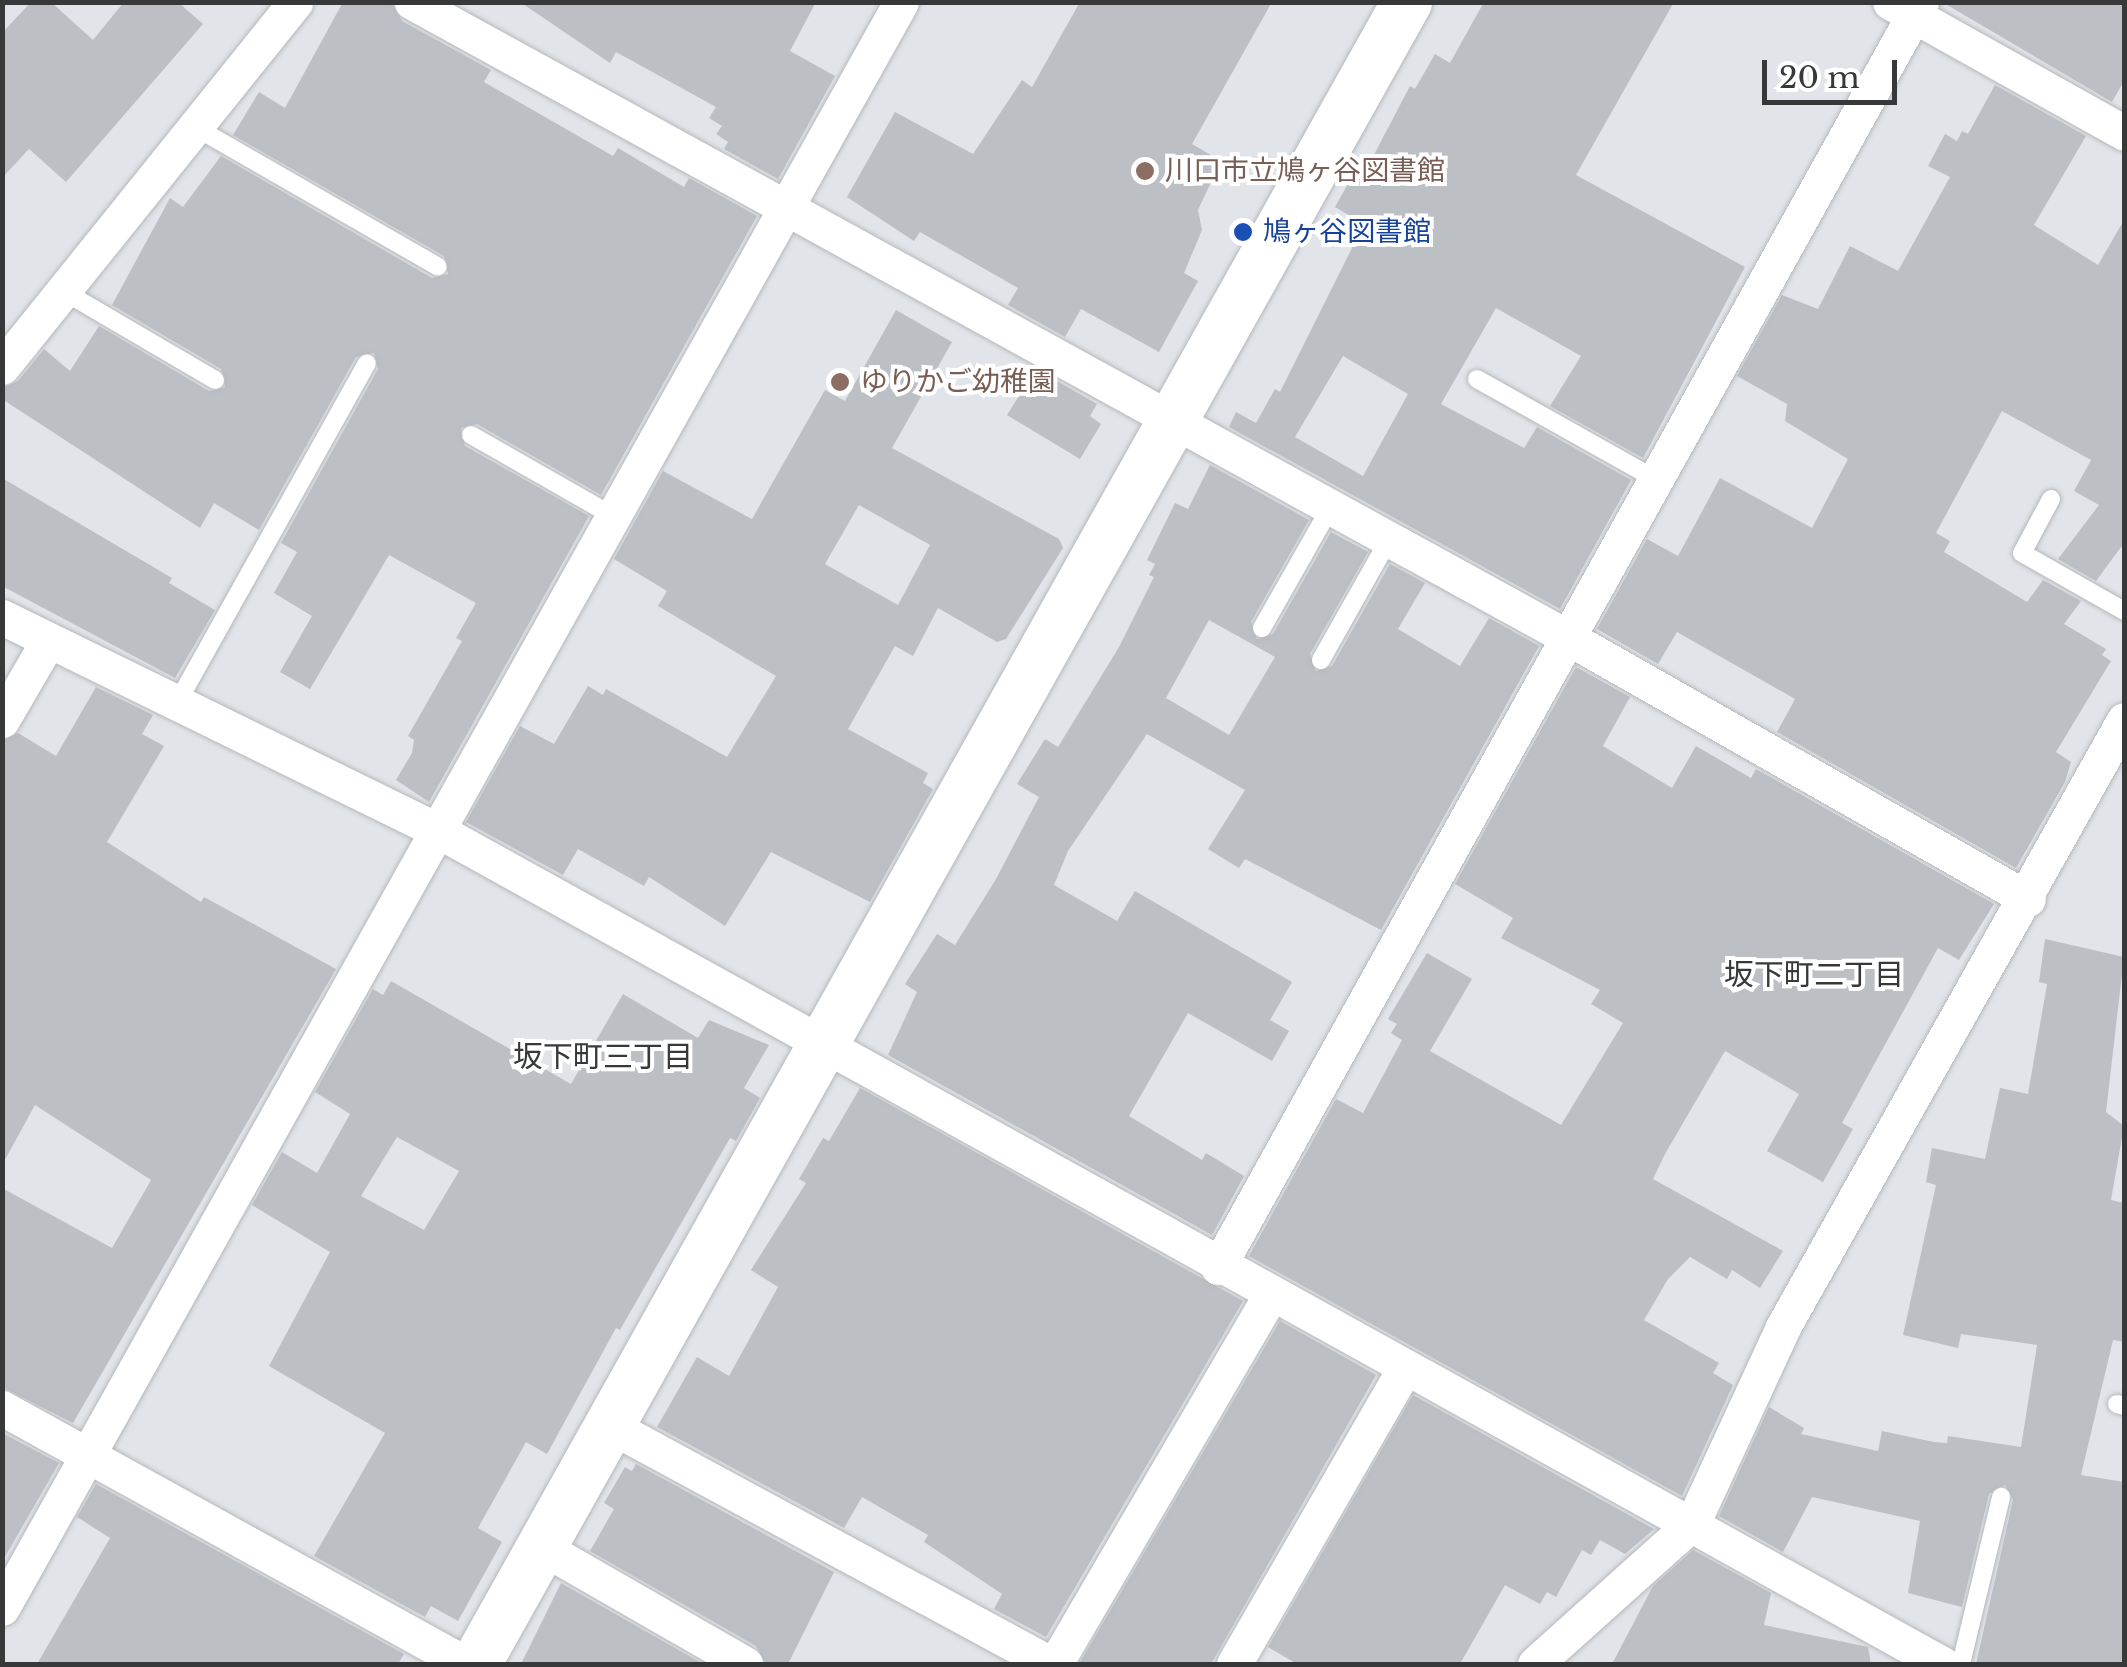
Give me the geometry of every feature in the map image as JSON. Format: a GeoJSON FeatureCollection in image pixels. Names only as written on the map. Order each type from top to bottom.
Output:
{"type":"FeatureCollection","features":[{"type":"Feature","properties":{"kind":"street"},"geometry":{"type":"LineString","coordinates":[[2,367],[295,2]]}},
{"type":"Feature","properties":{"kind":"street"},"geometry":{"type":"LineString","coordinates":[[412,2],[1172,425],[1567,637],[2028,899]]}},
{"type":"Feature","properties":{"kind":"street"},"geometry":{"type":"LineString","coordinates":[[2,1608],[902,2]]}},
{"type":"Feature","properties":{"kind":"street"},"geometry":{"type":"LineString","coordinates":[[476,1664],[546,1549],[828,1047],[1407,2]]}},
{"type":"Feature","properties":{"kind":"street"},"geometry":{"type":"LineString","coordinates":[[1218,1267],[1654,479],[1908,7],[2124,133]]}},
{"type":"Feature","properties":{"kind":"street"},"geometry":{"type":"LineString","coordinates":[[2,617],[437,830],[1403,1371],[1693,1522],[1942,1664]]}},
{"type":"Feature","properties":{"kind":"street"},"geometry":{"type":"LineString","coordinates":[[2,720],[48,640]]}},
{"type":"Feature","properties":{"kind":"street"},"geometry":{"type":"LineString","coordinates":[[1535,1664],[1693,1522],[1783,1328],[2028,899],[2124,720]]}},
{"type":"Feature","properties":{"kind":"street"},"geometry":{"type":"LineString","coordinates":[[614,1428],[1053,1664],[1270,1296]]}},
{"type":"Feature","properties":{"kind":"street"},"geometry":{"type":"LineString","coordinates":[[1234,1664],[1403,1371]]}},
{"type":"Feature","properties":{"kind":"street"},"geometry":{"type":"LineString","coordinates":[[2,1408],[466,1664]]}},
{"type":"Feature","properties":{"kind":"street"},"geometry":{"type":"LineString","coordinates":[[546,1549],[745,1664]]}},
{"type":"Feature","properties":{"kind":"lane"},"geometry":{"type":"LineString","coordinates":[[195,127],[438,267]]}},
{"type":"Feature","properties":{"kind":"lane"},"geometry":{"type":"LineString","coordinates":[[65,292],[215,380]]}},
{"type":"Feature","properties":{"kind":"lane"},"geometry":{"type":"LineString","coordinates":[[177,703],[367,362]]}},
{"type":"Feature","properties":{"kind":"lane"},"geometry":{"type":"LineString","coordinates":[[1477,379],[1654,479]]}},
{"type":"Feature","properties":{"kind":"lane"},"geometry":{"type":"LineString","coordinates":[[471,435],[615,517]]}},
{"type":"Feature","properties":{"kind":"lane"},"geometry":{"type":"LineString","coordinates":[[2051,499],[2022,553],[2124,611]]}},
{"type":"Feature","properties":{"kind":"lane"},"geometry":{"type":"LineString","coordinates":[[1262,628],[1330,510]]}},
{"type":"Feature","properties":{"kind":"lane"},"geometry":{"type":"LineString","coordinates":[[1320,660],[1388,541]]}},
{"type":"Feature","properties":{"kind":"lane"},"geometry":{"type":"LineString","coordinates":[[1961,1664],[2001,1497]]}},
{"type":"Feature","properties":{"kind":"building"},"geometry":{"type":"Polygon","coordinates":[[[31,2],[51,2],[93,40],[124,2],[178,2],[203,24],[66,182],[29,149],[2,178],[2,33],[31,2]]]}},
{"type":"Feature","properties":{"kind":"building"},"geometry":{"type":"Polygon","coordinates":[[[343,2],[391,2],[402,21],[491,70],[484,82],[613,156],[618,148],[684,187],[689,178],[757,216],[601,495],[477,424],[461,428],[465,446],[589,516],[429,802],[396,780],[412,753],[414,740],[408,736],[462,641],[456,638],[476,603],[389,555],[310,689],[280,672],[312,616],[274,593],[297,552],[281,543],[378,369],[374,353],[356,357],[259,530],[214,503],[200,528],[2,399],[2,388],[18,381],[44,349],[70,371],[99,326],[209,391],[225,387],[221,369],[112,305],[170,198],[183,207],[221,156],[432,278],[448,274],[444,256],[233,135],[259,92],[285,108],[343,2]]]}},
{"type":"Feature","properties":{"kind":"building"},"geometry":{"type":"Polygon","coordinates":[[[520,2],[816,2],[790,51],[835,76],[778,179],[724,149],[728,142],[716,134],[722,126],[709,118],[716,107],[616,52],[610,63],[520,2]]]}},
{"type":"Feature","properties":{"kind":"building"},"geometry":{"type":"Polygon","coordinates":[[[1080,2],[1272,2],[1192,144],[1221,161],[1198,210],[1202,230],[1184,273],[1198,281],[1159,352],[1081,309],[1065,337],[1008,305],[1018,288],[920,232],[914,241],[847,197],[895,112],[973,154],[1022,80],[1032,87],[1080,2]]]}},
{"type":"Feature","properties":{"kind":"building"},"geometry":{"type":"Polygon","coordinates":[[[1484,2],[1674,2],[1576,175],[1745,267],[1643,458],[1550,406],[1581,356],[1496,308],[1441,404],[1524,448],[1537,427],[1631,480],[1560,609],[1229,427],[1236,412],[1256,423],[1275,389],[1280,392],[1364,224],[1335,207],[1358,166],[1366,170],[1410,86],[1415,89],[1435,54],[1450,63],[1484,2]],[[1343,356],[1295,437],[1363,476],[1408,394],[1343,356]]]}},
{"type":"Feature","properties":{"kind":"building"},"geometry":{"type":"Polygon","coordinates":[[[1942,2],[2124,2],[2124,81],[2112,102],[1942,2]]]}},
{"type":"Feature","properties":{"kind":"building"},"geometry":{"type":"Polygon","coordinates":[[[1995,85],[2086,136],[2034,225],[2098,265],[2124,220],[2124,543],[2096,581],[2058,559],[2099,505],[2074,491],[2091,460],[2002,411],[1936,533],[1950,541],[1944,552],[2027,602],[2043,580],[2081,601],[2064,624],[2106,649],[2102,655],[2111,661],[2056,752],[2071,762],[2065,782],[2016,868],[1777,732],[1795,699],[1677,632],[1658,664],[1597,629],[1647,539],[1678,556],[1720,478],[1812,528],[1848,459],[1785,421],[1787,404],[1737,376],[1782,295],[1818,309],[1850,246],[1898,271],[1950,177],[1928,166],[1945,134],[1957,141],[1962,131],[1968,134],[1995,85]]]}},
{"type":"Feature","properties":{"kind":"building"},"geometry":{"type":"Polygon","coordinates":[[[896,310],[952,342],[892,448],[1059,539],[1063,548],[1006,639],[997,642],[938,608],[913,656],[895,646],[848,729],[928,773],[923,783],[933,789],[870,902],[771,852],[725,926],[649,877],[644,886],[578,849],[563,875],[466,822],[520,726],[554,744],[588,686],[603,695],[606,689],[727,757],[776,676],[658,606],[667,591],[614,559],[663,471],[752,519],[825,390],[845,401],[896,310]],[[859,505],[825,564],[898,605],[930,545],[859,505]]]}},
{"type":"Feature","properties":{"kind":"building"},"geometry":{"type":"Polygon","coordinates":[[[1036,369],[1097,404],[1090,416],[1101,424],[1080,459],[1007,415],[1036,369]]]}},
{"type":"Feature","properties":{"kind":"building"},"geometry":{"type":"Polygon","coordinates":[[[1210,465],[1309,520],[1251,622],[1257,639],[1273,634],[1331,532],[1368,552],[1310,654],[1316,671],[1332,666],[1390,564],[1425,583],[1398,629],[1460,666],[1489,618],[1539,646],[1381,930],[1245,859],[1239,868],[1208,849],[1245,790],[1147,734],[1068,851],[1054,885],[1117,921],[1135,891],[1292,982],[1270,1020],[1289,1031],[1272,1061],[1188,1013],[1129,1116],[1202,1160],[1206,1153],[1244,1176],[1212,1235],[888,1055],[917,992],[905,984],[937,934],[955,945],[996,879],[1039,797],[1017,784],[1045,739],[1058,747],[1119,647],[1154,577],[1149,575],[1155,564],[1147,560],[1175,503],[1188,509],[1210,465]],[[1209,620],[1166,698],[1229,735],[1275,657],[1209,620]]]}},
{"type":"Feature","properties":{"kind":"building"},"geometry":{"type":"Polygon","coordinates":[[[2,478],[172,578],[169,583],[215,610],[175,678],[2,586],[2,478]]]}},
{"type":"Feature","properties":{"kind":"building"},"geometry":{"type":"Polygon","coordinates":[[[1576,667],[1630,697],[1603,746],[1672,788],[1696,746],[1751,778],[1756,769],[1994,904],[1959,960],[1938,948],[1842,1123],[1853,1129],[1823,1182],[1767,1151],[1799,1094],[1725,1051],[1665,1154],[1653,1179],[1783,1251],[1760,1288],[1732,1270],[1727,1279],[1690,1257],[1668,1279],[1644,1320],[1719,1363],[1713,1373],[1733,1385],[1682,1496],[1249,1256],[1336,1099],[1363,1113],[1402,1040],[1391,1033],[1397,1024],[1388,1019],[1427,953],[1472,979],[1430,1051],[1561,1125],[1623,1023],[1591,1004],[1600,990],[1501,938],[1513,918],[1455,884],[1576,667]]]}},
{"type":"Feature","properties":{"kind":"building"},"geometry":{"type":"Polygon","coordinates":[[[96,687],[153,715],[142,734],[164,746],[107,842],[201,902],[204,897],[336,969],[73,1423],[2,1387],[2,1188],[112,1248],[151,1180],[35,1105],[2,1165],[2,741],[18,733],[56,756],[96,687]]]}},
{"type":"Feature","properties":{"kind":"building"},"geometry":{"type":"Polygon","coordinates":[[[2045,939],[2124,957],[2106,1112],[2124,1126],[2111,1200],[2124,1203],[2124,1342],[2113,1340],[2081,1475],[2124,1482],[2124,1664],[1976,1664],[2013,1500],[2005,1485],[1989,1494],[1962,1607],[1908,1593],[1920,1521],[1812,1497],[1783,1552],[1719,1516],[1769,1407],[1804,1428],[1801,1434],[1878,1451],[1882,1431],[1934,1442],[1947,1443],[1948,1436],[2021,1447],[2037,1345],[1961,1334],[1958,1348],[1903,1335],[1936,1185],[1926,1182],[1932,1148],[1985,1159],[2000,1088],[2028,1094],[2047,984],[2039,982],[2045,939]]]}},
{"type":"Feature","properties":{"kind":"building"},"geometry":{"type":"Polygon","coordinates":[[[391,981],[571,1084],[623,994],[698,1038],[709,1020],[769,1045],[744,1088],[760,1098],[736,1141],[730,1138],[620,1330],[616,1328],[547,1454],[526,1442],[478,1528],[502,1542],[458,1621],[431,1606],[425,1617],[314,1556],[385,1433],[269,1366],[330,1252],[252,1205],[282,1152],[317,1173],[350,1114],[315,1092],[373,989],[383,995],[391,981]],[[397,1137],[361,1196],[424,1230],[459,1171],[397,1137]]]}},
{"type":"Feature","properties":{"kind":"building"},"geometry":{"type":"Polygon","coordinates":[[[860,1088],[1243,1301],[1046,1637],[994,1609],[1002,1594],[924,1542],[928,1535],[862,1497],[844,1528],[657,1427],[697,1357],[729,1376],[778,1287],[751,1270],[806,1183],[799,1179],[823,1138],[829,1141],[860,1088]]]}},
{"type":"Feature","properties":{"kind":"building"},"geometry":{"type":"Polygon","coordinates":[[[1280,1321],[1376,1375],[1211,1664],[1079,1664],[1280,1321]]]}},
{"type":"Feature","properties":{"kind":"building"},"geometry":{"type":"Polygon","coordinates":[[[1413,1395],[1654,1529],[1625,1554],[1600,1540],[1591,1555],[1582,1550],[1556,1597],[1547,1592],[1540,1604],[1505,1585],[1460,1664],[1297,1664],[1268,1647],[1413,1395]]]}},
{"type":"Feature","properties":{"kind":"building"},"geometry":{"type":"Polygon","coordinates":[[[2,1433],[59,1463],[2,1562],[2,1433]]]}},
{"type":"Feature","properties":{"kind":"building"},"geometry":{"type":"Polygon","coordinates":[[[636,1464],[834,1572],[788,1664],[766,1664],[756,1646],[590,1551],[614,1509],[604,1503],[625,1467],[632,1471],[636,1464]]]}},
{"type":"Feature","properties":{"kind":"building"},"geometry":{"type":"Polygon","coordinates":[[[96,1484],[404,1654],[398,1664],[37,1664],[110,1538],[77,1517],[96,1484]]]}},
{"type":"Feature","properties":{"kind":"building"},"geometry":{"type":"Polygon","coordinates":[[[1693,1550],[1771,1593],[1764,1625],[1868,1647],[1871,1664],[1612,1664],[1653,1586],[1693,1550]]]}},
{"type":"Feature","properties":{"kind":"building"},"geometry":{"type":"Polygon","coordinates":[[[561,1583],[703,1664],[521,1664],[561,1583]]]}},
{"type":"Feature","properties":{"kind":"place","name":"川口市立鳩ヶ谷図書館"},"geometry":{"type":"Point","coordinates":[1145,171]}},
{"type":"Feature","properties":{"kind":"place","name":"鳩ヶ谷図書館"},"geometry":{"type":"Point","coordinates":[1243,232]}},
{"type":"Feature","properties":{"kind":"place","name":"ゆりかご幼稚園"},"geometry":{"type":"Point","coordinates":[840,382]}},
{"type":"Feature","properties":{"kind":"district","name":"坂下町二丁目"},"geometry":{"type":"Point","coordinates":[1814,975]}},
{"type":"Feature","properties":{"kind":"district","name":"坂下町三丁目"},"geometry":{"type":"Point","coordinates":[603,1057]}}]}
